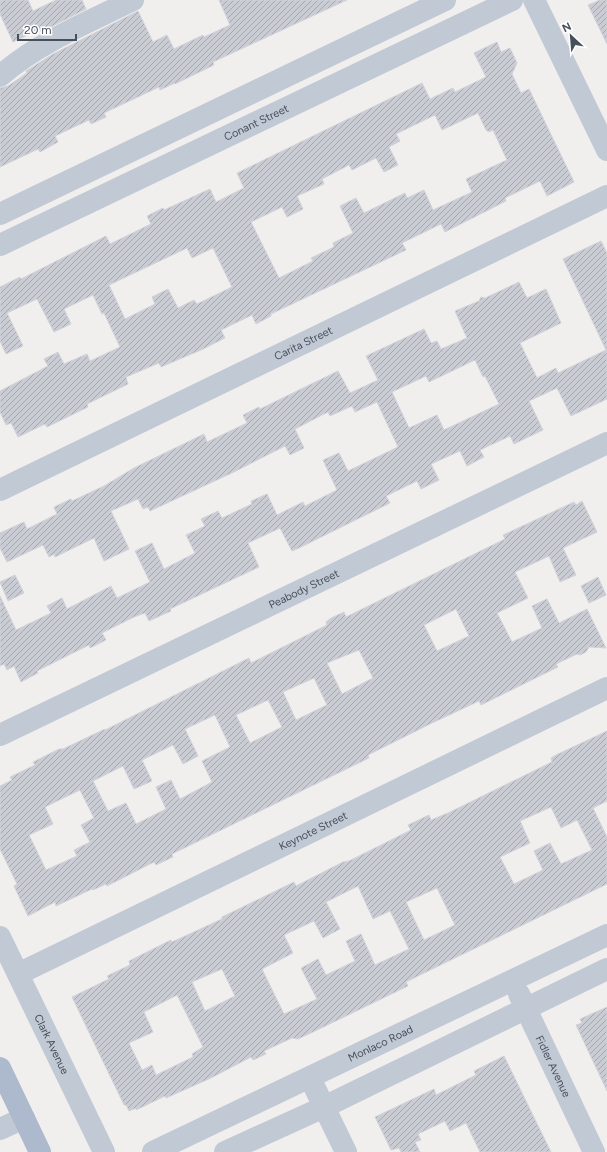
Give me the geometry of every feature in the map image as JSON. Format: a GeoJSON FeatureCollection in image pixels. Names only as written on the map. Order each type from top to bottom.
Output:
{"type":"FeatureCollection","features":[{"type":"Feature","properties":{"kind":"main road"},"geometry":{"type":"LineString","coordinates":[[0,1068],[40,1152]]}},
{"type":"Feature","properties":{"kind":"street"},"geometry":{"type":"LineString","coordinates":[[0,76],[14,64],[48,42],[133,0]]}},
{"type":"Feature","properties":{"kind":"street"},"geometry":{"type":"LineString","coordinates":[[0,214],[445,0]]}},
{"type":"Feature","properties":{"kind":"street","name":"Conant Street"},"geometry":{"type":"LineString","coordinates":[[0,245],[512,0]]}},
{"type":"Feature","properties":{"kind":"street"},"geometry":{"type":"LineString","coordinates":[[534,0],[607,150]]}},
{"type":"Feature","properties":{"kind":"street","name":"Carita Street"},"geometry":{"type":"LineString","coordinates":[[0,490],[607,196]]}},
{"type":"Feature","properties":{"kind":"street","name":"Peabody Street"},"geometry":{"type":"LineString","coordinates":[[0,735],[607,443]]}},
{"type":"Feature","properties":{"kind":"street","name":"Keynote Street"},"geometry":{"type":"LineString","coordinates":[[18,974],[607,688]]}},
{"type":"Feature","properties":{"kind":"street","name":"Monlaco Road"},"geometry":{"type":"LineString","coordinates":[[153,1152],[607,935]]}},
{"type":"Feature","properties":{"kind":"street","name":"Clark Avenue"},"geometry":{"type":"LineString","coordinates":[[0,936],[104,1152]]}},
{"type":"Feature","properties":{"kind":"street"},"geometry":{"type":"LineString","coordinates":[[225,1152],[324,1107],[607,969]]}},
{"type":"Feature","properties":{"kind":"street","name":"Fidler Avenue"},"geometry":{"type":"LineString","coordinates":[[514,980],[594,1152]]}},
{"type":"Feature","properties":{"kind":"street"},"geometry":{"type":"LineString","coordinates":[[310,1078],[346,1152]]}},
{"type":"Feature","properties":{"kind":"street"},"geometry":{"type":"LineString","coordinates":[[0,1129],[24,1118]]}},
{"type":"Feature","properties":{"kind":"building"},"geometry":{"type":"Polygon","coordinates":[[[0,0],[28,0],[33,11],[56,0],[82,0],[86,9],[41,32],[40,29],[13,42],[0,14],[0,0]]]}},
{"type":"Feature","properties":{"kind":"building"},"geometry":{"type":"Polygon","coordinates":[[[219,0],[347,0],[213,62],[214,65],[175,84],[160,90],[159,87],[104,113],[106,117],[91,124],[89,120],[55,136],[58,142],[40,152],[38,149],[0,167],[0,88],[8,86],[27,73],[26,71],[53,54],[138,11],[153,42],[167,35],[174,49],[203,35],[204,37],[230,25],[219,0]]]}},
{"type":"Feature","properties":{"kind":"building"},"geometry":{"type":"Polygon","coordinates":[[[600,0],[607,0],[607,44],[588,5],[600,0]]]}},
{"type":"Feature","properties":{"kind":"building"},"geometry":{"type":"Polygon","coordinates":[[[497,42],[501,52],[510,48],[517,63],[512,74],[521,93],[529,89],[574,182],[547,196],[540,181],[505,198],[506,201],[445,232],[441,224],[402,243],[406,250],[271,314],[271,316],[256,324],[252,315],[221,330],[225,338],[201,350],[161,367],[159,363],[126,377],[128,384],[87,404],[88,407],[47,427],[45,424],[18,437],[11,423],[6,425],[0,412],[0,391],[48,366],[44,359],[58,352],[64,364],[87,354],[90,361],[120,347],[104,313],[102,314],[93,295],[64,309],[71,324],[54,332],[37,299],[7,313],[23,346],[6,354],[0,341],[0,287],[20,277],[21,279],[106,236],[110,244],[151,224],[147,216],[210,189],[216,202],[244,188],[237,173],[422,83],[430,99],[453,88],[455,92],[486,77],[474,53],[497,42]],[[478,113],[442,130],[435,115],[396,134],[400,141],[389,147],[398,165],[384,172],[376,158],[352,170],[349,165],[322,179],[324,184],[297,196],[303,209],[287,217],[282,207],[251,222],[279,278],[313,261],[311,258],[334,247],[333,243],[353,233],[340,206],[356,198],[364,213],[405,193],[407,198],[424,190],[433,210],[472,192],[466,179],[507,160],[493,130],[489,132],[486,130],[478,113]],[[187,248],[109,285],[125,319],[155,304],[152,297],[168,289],[178,308],[194,300],[197,304],[232,287],[213,248],[192,258],[187,248]]]}},
{"type":"Feature","properties":{"kind":"building"},"geometry":{"type":"Polygon","coordinates":[[[601,241],[607,253],[607,399],[571,416],[557,388],[529,401],[543,430],[514,444],[510,436],[480,450],[484,457],[467,466],[460,451],[431,464],[439,480],[421,489],[417,481],[386,496],[390,503],[292,551],[280,528],[248,543],[259,567],[170,609],[171,611],[149,621],[145,613],[134,617],[102,633],[106,640],[90,648],[89,645],[37,671],[38,673],[21,682],[14,666],[7,670],[4,664],[0,666],[0,596],[16,630],[51,613],[47,606],[62,598],[67,609],[111,586],[117,598],[150,582],[135,551],[152,543],[164,569],[195,553],[186,535],[205,526],[201,519],[218,511],[222,518],[252,504],[251,501],[267,494],[277,515],[303,502],[305,506],[337,490],[323,460],[339,453],[348,471],[398,447],[377,402],[355,412],[352,406],[330,416],[328,412],[295,429],[304,448],[290,455],[285,446],[234,472],[150,511],[148,507],[143,509],[138,499],[111,511],[129,549],[104,561],[94,538],[55,557],[54,554],[49,557],[43,545],[7,562],[0,548],[0,533],[24,522],[27,529],[57,514],[54,507],[71,499],[72,501],[104,486],[134,468],[204,434],[207,442],[247,423],[243,415],[259,407],[260,409],[338,371],[350,393],[378,380],[366,356],[424,329],[431,343],[437,341],[441,349],[467,338],[455,311],[479,301],[481,297],[485,298],[519,282],[527,298],[546,289],[561,323],[520,343],[537,378],[556,368],[558,373],[606,350],[563,259],[601,241]],[[475,360],[429,382],[426,376],[392,392],[409,428],[437,415],[444,430],[499,404],[485,376],[483,377],[475,360]]]}},
{"type":"Feature","properties":{"kind":"building"},"geometry":{"type":"Polygon","coordinates":[[[582,501],[597,532],[563,548],[576,575],[560,582],[549,556],[515,572],[528,598],[497,613],[512,642],[542,628],[532,606],[547,599],[559,623],[587,609],[606,648],[589,647],[586,652],[580,655],[577,654],[556,664],[558,667],[481,705],[479,701],[430,724],[368,755],[369,758],[172,854],[173,857],[156,865],[154,862],[107,886],[106,884],[93,890],[92,889],[56,906],[55,902],[28,916],[14,886],[17,884],[0,849],[0,786],[12,780],[10,777],[35,765],[33,762],[59,749],[63,749],[105,730],[249,658],[251,663],[327,625],[326,622],[331,618],[344,612],[346,617],[505,539],[503,535],[574,502],[576,505],[582,501]],[[456,609],[424,625],[437,651],[469,636],[456,609]],[[359,650],[327,663],[342,694],[373,678],[359,650]],[[314,678],[283,692],[296,720],[327,705],[314,678]],[[268,700],[236,715],[250,743],[282,727],[268,700]],[[215,715],[185,729],[198,756],[183,764],[173,745],[142,760],[152,781],[134,789],[123,766],[93,781],[108,811],[126,803],[136,824],[166,809],[156,787],[171,780],[180,799],[212,782],[202,761],[230,747],[215,715]],[[80,790],[45,807],[53,824],[29,835],[46,870],[77,856],[74,850],[90,842],[81,825],[94,818],[80,790]]]}},
{"type":"Feature","properties":{"kind":"building"},"geometry":{"type":"Polygon","coordinates":[[[15,575],[24,593],[8,601],[0,582],[15,575]]]}},
{"type":"Feature","properties":{"kind":"building"},"geometry":{"type":"Polygon","coordinates":[[[598,577],[606,595],[589,603],[581,586],[598,577]]]}},
{"type":"Feature","properties":{"kind":"building"},"geometry":{"type":"Polygon","coordinates":[[[607,731],[607,801],[593,808],[607,837],[607,884],[406,982],[408,986],[298,1039],[292,1038],[264,1051],[266,1054],[253,1060],[251,1057],[211,1078],[166,1098],[165,1096],[136,1110],[136,1108],[129,1111],[126,1105],[124,1105],[72,997],[109,979],[107,976],[130,965],[129,961],[171,940],[172,942],[222,919],[222,917],[294,882],[296,886],[343,862],[349,861],[411,830],[408,825],[429,815],[431,820],[448,813],[552,762],[551,758],[607,731]],[[551,807],[520,821],[530,843],[500,857],[514,884],[543,870],[534,851],[550,843],[561,864],[592,850],[577,820],[561,828],[551,807]],[[358,886],[326,902],[340,929],[323,938],[314,921],[284,935],[293,953],[262,969],[284,1014],[317,999],[301,968],[318,959],[326,975],[355,961],[346,941],[361,934],[375,965],[409,949],[390,911],[373,919],[358,886]],[[437,888],[406,902],[424,940],[455,925],[437,888]],[[222,969],[192,982],[205,1011],[235,996],[222,969]],[[177,995],[144,1012],[153,1032],[129,1043],[142,1070],[152,1065],[156,1075],[193,1057],[192,1054],[203,1047],[177,995]]]}},
{"type":"Feature","properties":{"kind":"building"},"geometry":{"type":"Polygon","coordinates":[[[607,1007],[607,1091],[576,1025],[582,1023],[580,1019],[607,1007]]]}},
{"type":"Feature","properties":{"kind":"building"},"geometry":{"type":"Polygon","coordinates":[[[504,1056],[551,1152],[480,1152],[466,1123],[450,1131],[445,1121],[418,1134],[421,1140],[415,1142],[420,1152],[401,1152],[399,1148],[391,1150],[375,1117],[434,1089],[436,1095],[476,1075],[474,1071],[504,1056]]]}}]}
